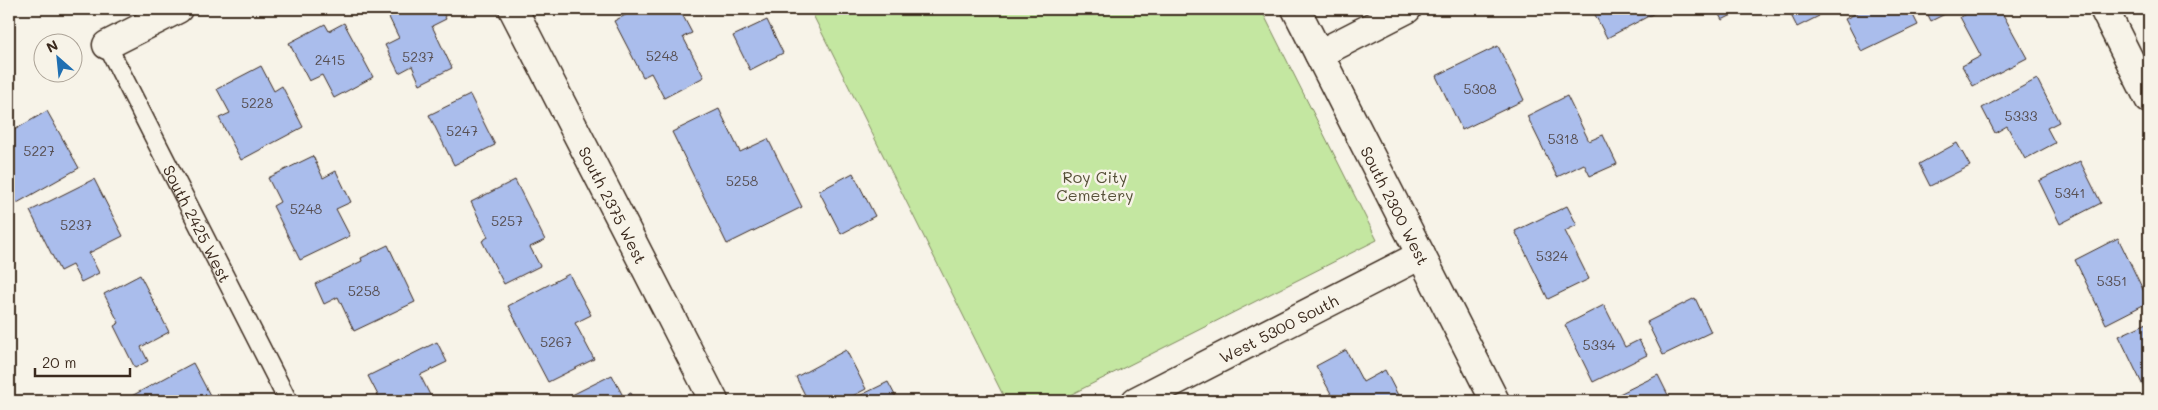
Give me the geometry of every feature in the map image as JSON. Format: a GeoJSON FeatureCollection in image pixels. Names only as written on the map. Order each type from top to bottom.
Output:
{"type":"FeatureCollection","features":[{"type":"Feature","properties":{"kind":"street"},"geometry":{"type":"LineString","coordinates":[[107,45],[178,9]]}},
{"type":"Feature","properties":{"kind":"street","name":"South 2375 West"},"geometry":{"type":"LineString","coordinates":[[513,9],[714,401]]}},
{"type":"Feature","properties":{"kind":"street","name":"South 2300 West"},"geometry":{"type":"LineString","coordinates":[[1296,9],[1495,401]]}},
{"type":"Feature","properties":{"kind":"street"},"geometry":{"type":"LineString","coordinates":[[1319,54],[1407,9]]}},
{"type":"Feature","properties":{"kind":"street"},"geometry":{"type":"LineString","coordinates":[[2104,9],[2149,99]]}},
{"type":"Feature","properties":{"kind":"street","name":"West 5300 South"},"geometry":{"type":"LineString","coordinates":[[1136,401],[1421,255]]}},
{"type":"Feature","properties":{"kind":"lane","name":"South 2425 West"},"geometry":{"type":"LineString","coordinates":[[107,45],[288,401]]}},
{"type":"Feature","properties":{"kind":"green space","name":"Roy City Cemetery"},"geometry":{"type":"Polygon","coordinates":[[[810,9],[1261,9],[1377,240],[1058,401],[1006,401],[810,9]]]}},
{"type":"Feature","properties":{"kind":"building"},"geometry":{"type":"Polygon","coordinates":[[[385,9],[441,9],[446,19],[432,26],[452,68],[420,84],[412,66],[399,73],[385,45],[399,38],[385,9]]]}},
{"type":"Feature","properties":{"kind":"building"},"geometry":{"type":"Polygon","coordinates":[[[637,9],[692,9],[682,14],[692,33],[683,37],[704,77],[664,98],[651,73],[643,77],[614,21],[637,9]]]}},
{"type":"Feature","properties":{"kind":"building"},"geometry":{"type":"Polygon","coordinates":[[[1592,9],[1662,9],[1607,38],[1592,9]]]}},
{"type":"Feature","properties":{"kind":"building"},"geometry":{"type":"Polygon","coordinates":[[[1716,9],[1744,9],[1722,20],[1716,9]]]}},
{"type":"Feature","properties":{"kind":"building"},"geometry":{"type":"Polygon","coordinates":[[[1788,9],[1816,9],[1819,16],[1797,27],[1788,9]]]}},
{"type":"Feature","properties":{"kind":"building"},"geometry":{"type":"Polygon","coordinates":[[[1865,9],[1910,9],[1918,25],[1862,52],[1845,19],[1865,9]]]}},
{"type":"Feature","properties":{"kind":"building"},"geometry":{"type":"Polygon","coordinates":[[[1925,9],[1955,9],[1931,21],[1925,9]]]}},
{"type":"Feature","properties":{"kind":"building"},"geometry":{"type":"Polygon","coordinates":[[[1976,9],[2000,9],[2027,58],[1973,86],[1962,66],[1981,56],[1960,17],[1976,9]]]}},
{"type":"Feature","properties":{"kind":"building"},"geometry":{"type":"Polygon","coordinates":[[[767,20],[783,53],[750,70],[733,36],[767,20]]]}},
{"type":"Feature","properties":{"kind":"building"},"geometry":{"type":"Polygon","coordinates":[[[344,23],[373,77],[334,98],[322,75],[309,81],[289,43],[325,24],[329,31],[344,23]]]}},
{"type":"Feature","properties":{"kind":"building"},"geometry":{"type":"Polygon","coordinates":[[[1498,46],[1524,100],[1462,130],[1436,76],[1498,46]]]}},
{"type":"Feature","properties":{"kind":"building"},"geometry":{"type":"Polygon","coordinates":[[[261,66],[274,91],[282,86],[303,127],[241,160],[219,118],[230,113],[217,89],[261,66]]]}},
{"type":"Feature","properties":{"kind":"building"},"geometry":{"type":"Polygon","coordinates":[[[2037,79],[2059,122],[2047,128],[2055,143],[2025,159],[2007,126],[1995,133],[1982,108],[2037,79]]]}},
{"type":"Feature","properties":{"kind":"building"},"geometry":{"type":"Polygon","coordinates":[[[470,95],[495,145],[454,165],[429,115],[470,95]]]}},
{"type":"Feature","properties":{"kind":"building"},"geometry":{"type":"Polygon","coordinates":[[[1567,96],[1589,141],[1603,135],[1617,164],[1590,176],[1584,164],[1557,177],[1527,116],[1567,96]]]}},
{"type":"Feature","properties":{"kind":"building"},"geometry":{"type":"Polygon","coordinates":[[[719,109],[740,152],[768,139],[802,207],[727,244],[672,132],[719,109]]]}},
{"type":"Feature","properties":{"kind":"building"},"geometry":{"type":"Polygon","coordinates":[[[47,111],[79,168],[17,203],[9,188],[9,133],[47,111]]]}},
{"type":"Feature","properties":{"kind":"building"},"geometry":{"type":"Polygon","coordinates":[[[1957,143],[1970,166],[1930,186],[1919,164],[1957,143]]]}},
{"type":"Feature","properties":{"kind":"building"},"geometry":{"type":"Polygon","coordinates":[[[313,156],[323,178],[336,171],[351,202],[336,209],[350,236],[300,260],[273,206],[280,202],[268,178],[313,156]]]}},
{"type":"Feature","properties":{"kind":"building"},"geometry":{"type":"Polygon","coordinates":[[[2080,161],[2101,203],[2060,224],[2039,181],[2080,161]]]}},
{"type":"Feature","properties":{"kind":"building"},"geometry":{"type":"Polygon","coordinates":[[[853,173],[875,216],[841,234],[819,191],[853,173]]]}},
{"type":"Feature","properties":{"kind":"building"},"geometry":{"type":"Polygon","coordinates":[[[94,179],[123,236],[89,253],[99,273],[81,282],[72,265],[60,271],[30,211],[94,179]]]}},
{"type":"Feature","properties":{"kind":"building"},"geometry":{"type":"Polygon","coordinates":[[[515,180],[545,240],[530,247],[540,266],[504,284],[482,241],[488,237],[471,202],[515,180]]]}},
{"type":"Feature","properties":{"kind":"building"},"geometry":{"type":"Polygon","coordinates":[[[1567,206],[1577,225],[1565,231],[1589,279],[1548,299],[1515,231],[1567,206]]]}},
{"type":"Feature","properties":{"kind":"building"},"geometry":{"type":"Polygon","coordinates":[[[2118,238],[2149,302],[2106,324],[2075,260],[2118,238]]]}},
{"type":"Feature","properties":{"kind":"building"},"geometry":{"type":"Polygon","coordinates":[[[388,245],[415,302],[354,331],[338,297],[324,304],[315,284],[362,261],[361,258],[388,245]]]}},
{"type":"Feature","properties":{"kind":"building"},"geometry":{"type":"Polygon","coordinates":[[[569,274],[591,315],[575,323],[594,359],[548,382],[508,306],[569,274]]]}},
{"type":"Feature","properties":{"kind":"building"},"geometry":{"type":"Polygon","coordinates":[[[140,275],[169,332],[141,347],[148,361],[135,368],[114,326],[119,323],[104,294],[140,275]]]}},
{"type":"Feature","properties":{"kind":"building"},"geometry":{"type":"Polygon","coordinates":[[[1695,298],[1711,332],[1663,355],[1647,322],[1695,298]]]}},
{"type":"Feature","properties":{"kind":"building"},"geometry":{"type":"Polygon","coordinates":[[[1604,305],[1625,347],[1639,340],[1647,355],[1593,382],[1565,325],[1604,305]]]}},
{"type":"Feature","properties":{"kind":"building"},"geometry":{"type":"Polygon","coordinates":[[[2149,322],[2149,390],[2146,392],[2119,336],[2149,322]]]}},
{"type":"Feature","properties":{"kind":"building"},"geometry":{"type":"Polygon","coordinates":[[[437,342],[447,362],[420,375],[433,401],[381,401],[368,376],[437,342]]]}},
{"type":"Feature","properties":{"kind":"building"},"geometry":{"type":"Polygon","coordinates":[[[846,350],[866,389],[843,401],[808,401],[796,377],[846,350]]]}},
{"type":"Feature","properties":{"kind":"building"},"geometry":{"type":"Polygon","coordinates":[[[1346,350],[1363,382],[1385,370],[1401,401],[1335,401],[1316,366],[1346,350]]]}},
{"type":"Feature","properties":{"kind":"building"},"geometry":{"type":"Polygon","coordinates":[[[193,363],[213,401],[127,401],[126,399],[193,363]]]}},
{"type":"Feature","properties":{"kind":"building"},"geometry":{"type":"Polygon","coordinates":[[[612,375],[623,396],[631,393],[635,401],[567,401],[566,398],[612,375]]]}},
{"type":"Feature","properties":{"kind":"building"},"geometry":{"type":"Polygon","coordinates":[[[1658,375],[1671,401],[1605,401],[1658,375]]]}},
{"type":"Feature","properties":{"kind":"building"},"geometry":{"type":"Polygon","coordinates":[[[888,382],[898,401],[849,401],[888,382]]]}}]}
